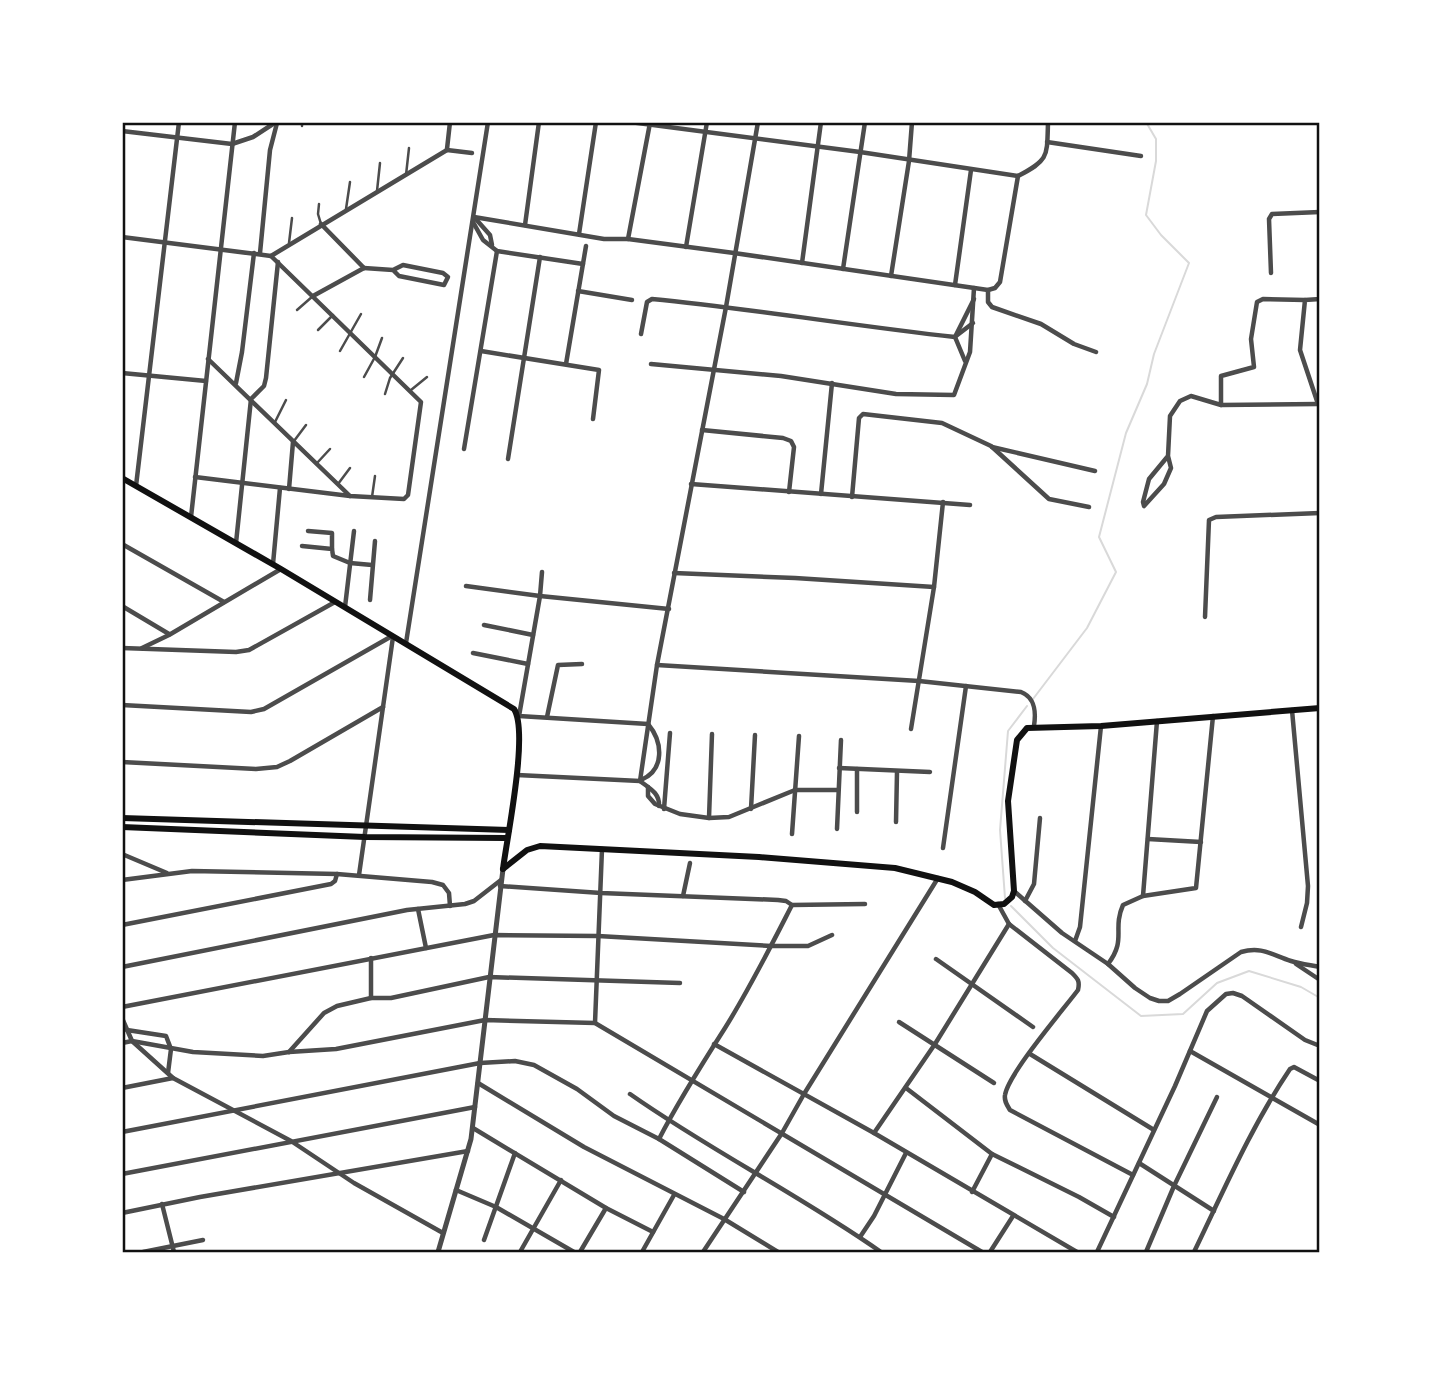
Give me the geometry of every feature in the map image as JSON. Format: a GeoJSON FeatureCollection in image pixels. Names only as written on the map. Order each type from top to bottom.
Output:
{"type":"FeatureCollection","features":[{"type":"Feature","properties":{"kind":"main road"},"geometry":{"type":"LineString","coordinates":[[122,478],[507,703],[519,716],[516,775],[503,869]]}},
{"type":"Feature","properties":{"kind":"main road"},"geometry":{"type":"LineString","coordinates":[[503,869],[532,847],[759,857],[895,868],[938,878],[975,892],[990,903],[1004,903],[1014,891],[1008,801],[1017,740],[1023,730],[1034,726],[1101,726],[1320,708]]}},
{"type":"Feature","properties":{"kind":"main road"},"geometry":{"type":"LineString","coordinates":[[122,818],[509,830]]}},
{"type":"Feature","properties":{"kind":"main road"},"geometry":{"type":"LineString","coordinates":[[122,827],[506,838]]}},
{"type":"Feature","properties":{"kind":"street"},"geometry":{"type":"LineString","coordinates":[[136,486],[178,122]]}},
{"type":"Feature","properties":{"kind":"street"},"geometry":{"type":"LineString","coordinates":[[191,517],[235,122]]}},
{"type":"Feature","properties":{"kind":"street"},"geometry":{"type":"LineString","coordinates":[[122,131],[232,144],[277,122]]}},
{"type":"Feature","properties":{"kind":"street"},"geometry":{"type":"LineString","coordinates":[[236,384],[270,150],[277,122]]}},
{"type":"Feature","properties":{"kind":"street"},"geometry":{"type":"LineString","coordinates":[[447,150],[450,122]]}},
{"type":"Feature","properties":{"kind":"street"},"geometry":{"type":"LineString","coordinates":[[406,643],[488,122]]}},
{"type":"Feature","properties":{"kind":"street"},"geometry":{"type":"LineString","coordinates":[[525,225],[539,122]]}},
{"type":"Feature","properties":{"kind":"street"},"geometry":{"type":"LineString","coordinates":[[579,234],[596,122]]}},
{"type":"Feature","properties":{"kind":"street"},"geometry":{"type":"LineString","coordinates":[[630,122],[687,126],[706,132],[1018,176],[1040,165],[1044,159],[1048,122]]}},
{"type":"Feature","properties":{"kind":"street"},"geometry":{"type":"LineString","coordinates":[[686,247],[707,122]]}},
{"type":"Feature","properties":{"kind":"street"},"geometry":{"type":"LineString","coordinates":[[640,781],[657,665],[726,306],[758,122]]}},
{"type":"Feature","properties":{"kind":"street"},"geometry":{"type":"LineString","coordinates":[[802,263],[821,122]]}},
{"type":"Feature","properties":{"kind":"street"},"geometry":{"type":"LineString","coordinates":[[843,269],[865,122]]}},
{"type":"Feature","properties":{"kind":"street"},"geometry":{"type":"LineString","coordinates":[[891,276],[909,161],[912,122]]}},
{"type":"Feature","properties":{"kind":"street"},"geometry":{"type":"LineString","coordinates":[[628,239],[650,124]]}},
{"type":"Feature","properties":{"kind":"street"},"geometry":{"type":"LineString","coordinates":[[1047,142],[1141,156]]}},
{"type":"Feature","properties":{"kind":"street"},"geometry":{"type":"LineString","coordinates":[[271,256],[447,150],[472,153]]}},
{"type":"Feature","properties":{"kind":"street"},"geometry":{"type":"LineString","coordinates":[[955,285],[971,170]]}},
{"type":"Feature","properties":{"kind":"street"},"geometry":{"type":"LineString","coordinates":[[473,219],[988,290],[1000,282],[1018,176]]}},
{"type":"Feature","properties":{"kind":"street"},"geometry":{"type":"LineString","coordinates":[[1271,273],[1269,219],[1272,214],[1320,212]]}},
{"type":"Feature","properties":{"kind":"street"},"geometry":{"type":"LineString","coordinates":[[473,219],[490,235],[492,245],[497,251],[583,264]]}},
{"type":"Feature","properties":{"kind":"street"},"geometry":{"type":"LineString","coordinates":[[321,224],[364,268]]}},
{"type":"Feature","properties":{"kind":"street"},"geometry":{"type":"LineString","coordinates":[[122,237],[271,256],[421,402],[407,498],[350,496],[195,477]]}},
{"type":"Feature","properties":{"kind":"street"},"geometry":{"type":"LineString","coordinates":[[566,363],[586,246]]}},
{"type":"Feature","properties":{"kind":"street"},"geometry":{"type":"LineString","coordinates":[[464,449],[497,251]]}},
{"type":"Feature","properties":{"kind":"street"},"geometry":{"type":"LineString","coordinates":[[508,459],[540,257]]}},
{"type":"Feature","properties":{"kind":"street"},"geometry":{"type":"LineString","coordinates":[[236,543],[251,399],[264,386],[266,378],[278,261]]}},
{"type":"Feature","properties":{"kind":"street"},"geometry":{"type":"LineString","coordinates":[[313,296],[364,268],[393,270],[403,265],[443,273],[447,277],[444,285],[399,276],[393,270]]}},
{"type":"Feature","properties":{"kind":"street"},"geometry":{"type":"LineString","coordinates":[[651,364],[832,383],[895,394],[954,395],[970,352],[974,288]]}},
{"type":"Feature","properties":{"kind":"street"},"geometry":{"type":"LineString","coordinates":[[988,290],[988,302],[992,306],[1041,324],[1074,344],[1096,352]]}},
{"type":"Feature","properties":{"kind":"street"},"geometry":{"type":"LineString","coordinates":[[578,291],[632,300]]}},
{"type":"Feature","properties":{"kind":"street"},"geometry":{"type":"LineString","coordinates":[[965,361],[955,337],[974,298]]}},
{"type":"Feature","properties":{"kind":"street"},"geometry":{"type":"LineString","coordinates":[[1221,405],[1221,376],[1254,368],[1251,339],[1257,302],[1263,299],[1320,299]]}},
{"type":"Feature","properties":{"kind":"street"},"geometry":{"type":"LineString","coordinates":[[641,334],[649,300],[726,306],[867,328],[955,337],[973,323]]}},
{"type":"Feature","properties":{"kind":"street"},"geometry":{"type":"LineString","coordinates":[[1168,456],[1149,479],[1144,506],[1147,506],[1164,484],[1171,468],[1168,456],[1170,416],[1180,401],[1191,396],[1221,405],[1319,404],[1300,350],[1305,300]]}},
{"type":"Feature","properties":{"kind":"street"},"geometry":{"type":"LineString","coordinates":[[481,351],[599,370],[593,419]]}},
{"type":"Feature","properties":{"kind":"street"},"geometry":{"type":"LineString","coordinates":[[208,359],[350,496]]}},
{"type":"Feature","properties":{"kind":"street"},"geometry":{"type":"LineString","coordinates":[[122,373],[206,382]]}},
{"type":"Feature","properties":{"kind":"street"},"geometry":{"type":"LineString","coordinates":[[821,495],[832,383]]}},
{"type":"Feature","properties":{"kind":"street"},"geometry":{"type":"LineString","coordinates":[[852,497],[859,418],[863,414],[942,423],[991,446],[1096,471]]}},
{"type":"Feature","properties":{"kind":"street"},"geometry":{"type":"LineString","coordinates":[[702,430],[791,441],[794,447],[789,492]]}},
{"type":"Feature","properties":{"kind":"street"},"geometry":{"type":"LineString","coordinates":[[289,489],[293,441]]}},
{"type":"Feature","properties":{"kind":"street"},"geometry":{"type":"LineString","coordinates":[[991,446],[1049,499],[1089,507]]}},
{"type":"Feature","properties":{"kind":"street"},"geometry":{"type":"LineString","coordinates":[[691,484],[970,505]]}},
{"type":"Feature","properties":{"kind":"street"},"geometry":{"type":"LineString","coordinates":[[273,564],[281,488]]}},
{"type":"Feature","properties":{"kind":"street"},"geometry":{"type":"LineString","coordinates":[[911,729],[934,587],[943,502]]}},
{"type":"Feature","properties":{"kind":"street"},"geometry":{"type":"LineString","coordinates":[[1205,617],[1209,520],[1216,517],[1320,513]]}},
{"type":"Feature","properties":{"kind":"street"},"geometry":{"type":"LineString","coordinates":[[308,531],[332,533],[332,549],[336,559],[372,565]]}},
{"type":"Feature","properties":{"kind":"street"},"geometry":{"type":"LineString","coordinates":[[345,607],[354,531]]}},
{"type":"Feature","properties":{"kind":"street"},"geometry":{"type":"LineString","coordinates":[[370,600],[375,541]]}},
{"type":"Feature","properties":{"kind":"street"},"geometry":{"type":"LineString","coordinates":[[122,544],[224,603]]}},
{"type":"Feature","properties":{"kind":"street"},"geometry":{"type":"LineString","coordinates":[[302,546],[332,549]]}},
{"type":"Feature","properties":{"kind":"street"},"geometry":{"type":"LineString","coordinates":[[141,649],[281,569]]}},
{"type":"Feature","properties":{"kind":"street"},"geometry":{"type":"LineString","coordinates":[[516,775],[640,781],[651,775],[655,769],[660,751],[658,737],[648,724],[519,716],[542,572]]}},
{"type":"Feature","properties":{"kind":"street"},"geometry":{"type":"LineString","coordinates":[[674,573],[934,587]]}},
{"type":"Feature","properties":{"kind":"street"},"geometry":{"type":"LineString","coordinates":[[466,586],[669,609]]}},
{"type":"Feature","properties":{"kind":"street"},"geometry":{"type":"LineString","coordinates":[[122,649],[236,652],[249,650],[335,602]]}},
{"type":"Feature","properties":{"kind":"street"},"geometry":{"type":"LineString","coordinates":[[122,606],[169,635]]}},
{"type":"Feature","properties":{"kind":"street"},"geometry":{"type":"LineString","coordinates":[[484,625],[533,635]]}},
{"type":"Feature","properties":{"kind":"street"},"geometry":{"type":"LineString","coordinates":[[122,705],[251,712],[264,709],[393,636]]}},
{"type":"Feature","properties":{"kind":"street"},"geometry":{"type":"LineString","coordinates":[[359,875],[393,636]]}},
{"type":"Feature","properties":{"kind":"street"},"geometry":{"type":"LineString","coordinates":[[473,653],[528,664]]}},
{"type":"Feature","properties":{"kind":"street"},"geometry":{"type":"LineString","coordinates":[[547,718],[558,665],[582,664]]}},
{"type":"Feature","properties":{"kind":"street"},"geometry":{"type":"LineString","coordinates":[[657,665],[966,685],[1027,695],[1034,705],[1034,726]]}},
{"type":"Feature","properties":{"kind":"street"},"geometry":{"type":"LineString","coordinates":[[943,848],[966,685]]}},
{"type":"Feature","properties":{"kind":"street"},"geometry":{"type":"LineString","coordinates":[[122,762],[256,769],[277,767],[383,707]]}},
{"type":"Feature","properties":{"kind":"street"},"geometry":{"type":"LineString","coordinates":[[1293,710],[1308,886],[1301,927]]}},
{"type":"Feature","properties":{"kind":"street"},"geometry":{"type":"LineString","coordinates":[[1108,964],[1119,945],[1118,920],[1123,905],[1143,896],[1196,888],[1213,716]]}},
{"type":"Feature","properties":{"kind":"street"},"geometry":{"type":"LineString","coordinates":[[1143,896],[1157,720]]}},
{"type":"Feature","properties":{"kind":"street"},"geometry":{"type":"LineString","coordinates":[[1075,941],[1080,927],[1101,726]]}},
{"type":"Feature","properties":{"kind":"street"},"geometry":{"type":"LineString","coordinates":[[662,808],[670,733]]}},
{"type":"Feature","properties":{"kind":"street"},"geometry":{"type":"LineString","coordinates":[[709,818],[712,734]]}},
{"type":"Feature","properties":{"kind":"street"},"geometry":{"type":"LineString","coordinates":[[751,809],[755,735]]}},
{"type":"Feature","properties":{"kind":"street"},"geometry":{"type":"LineString","coordinates":[[792,834],[799,736]]}},
{"type":"Feature","properties":{"kind":"street"},"geometry":{"type":"LineString","coordinates":[[836,829],[841,740]]}},
{"type":"Feature","properties":{"kind":"street"},"geometry":{"type":"LineString","coordinates":[[839,768],[930,772]]}},
{"type":"Feature","properties":{"kind":"street"},"geometry":{"type":"LineString","coordinates":[[857,769],[857,812]]}},
{"type":"Feature","properties":{"kind":"street"},"geometry":{"type":"LineString","coordinates":[[895,822],[897,772]]}},
{"type":"Feature","properties":{"kind":"street"},"geometry":{"type":"LineString","coordinates":[[640,781],[660,799],[662,808]]}},
{"type":"Feature","properties":{"kind":"street"},"geometry":{"type":"LineString","coordinates":[[662,808],[687,816],[729,817],[795,790],[838,790]]}},
{"type":"Feature","properties":{"kind":"street"},"geometry":{"type":"LineString","coordinates":[[1025,901],[1034,884],[1040,818]]}},
{"type":"Feature","properties":{"kind":"street"},"geometry":{"type":"LineString","coordinates":[[1148,839],[1201,842]]}},
{"type":"Feature","properties":{"kind":"street"},"geometry":{"type":"LineString","coordinates":[[595,1023],[602,849]]}},
{"type":"Feature","properties":{"kind":"street"},"geometry":{"type":"LineString","coordinates":[[122,854],[168,874]]}},
{"type":"Feature","properties":{"kind":"street"},"geometry":{"type":"LineString","coordinates":[[683,897],[690,863]]}},
{"type":"Feature","properties":{"kind":"street"},"geometry":{"type":"LineString","coordinates":[[439,1252],[473,1128],[503,869]]}},
{"type":"Feature","properties":{"kind":"street"},"geometry":{"type":"LineString","coordinates":[[122,880],[192,871],[359,875],[439,883],[449,893],[450,906]]}},
{"type":"Feature","properties":{"kind":"street"},"geometry":{"type":"LineString","coordinates":[[122,925],[331,884],[337,874]]}},
{"type":"Feature","properties":{"kind":"street"},"geometry":{"type":"LineString","coordinates":[[703,1252],[782,1133],[938,878]]}},
{"type":"Feature","properties":{"kind":"street"},"geometry":{"type":"LineString","coordinates":[[122,967],[418,909],[474,901],[501,883],[601,893],[778,900],[792,905],[865,904]]}},
{"type":"Feature","properties":{"kind":"street"},"geometry":{"type":"LineString","coordinates":[[1014,891],[1135,988],[1159,1001],[1168,1001],[1241,952],[1250,950],[1265,950],[1293,962],[1320,979]]}},
{"type":"Feature","properties":{"kind":"street"},"geometry":{"type":"LineString","coordinates":[[1004,903],[1009,924],[1054,958],[1078,979],[1079,984],[1078,990],[1008,1087],[1005,1094],[1007,1105],[1010,1110],[1133,1175]]}},
{"type":"Feature","properties":{"kind":"street"},"geometry":{"type":"LineString","coordinates":[[659,1139],[792,905]]}},
{"type":"Feature","properties":{"kind":"street"},"geometry":{"type":"LineString","coordinates":[[418,909],[426,948]]}},
{"type":"Feature","properties":{"kind":"street"},"geometry":{"type":"LineString","coordinates":[[874,1133],[936,1044],[1009,924]]}},
{"type":"Feature","properties":{"kind":"street"},"geometry":{"type":"LineString","coordinates":[[122,1007],[494,935],[598,936],[808,946],[832,935]]}},
{"type":"Feature","properties":{"kind":"street"},"geometry":{"type":"LineString","coordinates":[[371,958],[371,998]]}},
{"type":"Feature","properties":{"kind":"street"},"geometry":{"type":"LineString","coordinates":[[936,959],[1033,1027]]}},
{"type":"Feature","properties":{"kind":"street"},"geometry":{"type":"LineString","coordinates":[[1293,962],[1320,967]]}},
{"type":"Feature","properties":{"kind":"street"},"geometry":{"type":"LineString","coordinates":[[289,1052],[330,1009],[371,998],[391,998],[489,978],[680,983]]}},
{"type":"Feature","properties":{"kind":"street"},"geometry":{"type":"LineString","coordinates":[[1097,1252],[1206,1011],[1226,994],[1233,993],[1242,996],[1305,1040],[1320,1046]]}},
{"type":"Feature","properties":{"kind":"street"},"geometry":{"type":"LineString","coordinates":[[122,1018],[132,1041],[170,1076],[291,1142],[443,1233]]}},
{"type":"Feature","properties":{"kind":"street"},"geometry":{"type":"LineString","coordinates":[[122,1043],[132,1041],[171,1049],[250,1056],[336,1049],[485,1020],[595,1023],[982,1252]]}},
{"type":"Feature","properties":{"kind":"street"},"geometry":{"type":"LineString","coordinates":[[899,1022],[994,1083]]}},
{"type":"Feature","properties":{"kind":"street"},"geometry":{"type":"LineString","coordinates":[[126,1030],[162,1034],[169,1040],[170,1076]]}},
{"type":"Feature","properties":{"kind":"street"},"geometry":{"type":"LineString","coordinates":[[714,1044],[874,1133],[1077,1252]]}},
{"type":"Feature","properties":{"kind":"street"},"geometry":{"type":"LineString","coordinates":[[1190,1051],[1320,1125]]}},
{"type":"Feature","properties":{"kind":"street"},"geometry":{"type":"LineString","coordinates":[[1030,1054],[1154,1130]]}},
{"type":"Feature","properties":{"kind":"street"},"geometry":{"type":"LineString","coordinates":[[122,1132],[480,1063],[514,1061],[534,1065],[577,1089],[614,1116],[659,1139],[744,1192]]}},
{"type":"Feature","properties":{"kind":"street"},"geometry":{"type":"LineString","coordinates":[[1194,1252],[1217,1200],[1271,1098],[1290,1069],[1293,1067],[1320,1081]]}},
{"type":"Feature","properties":{"kind":"street"},"geometry":{"type":"LineString","coordinates":[[122,1088],[170,1076]]}},
{"type":"Feature","properties":{"kind":"street"},"geometry":{"type":"LineString","coordinates":[[478,1083],[584,1147],[724,1219],[778,1252]]}},
{"type":"Feature","properties":{"kind":"street"},"geometry":{"type":"LineString","coordinates":[[906,1088],[992,1154],[1114,1217]]}},
{"type":"Feature","properties":{"kind":"street"},"geometry":{"type":"LineString","coordinates":[[630,1094],[881,1252]]}},
{"type":"Feature","properties":{"kind":"street"},"geometry":{"type":"LineString","coordinates":[[1146,1252],[1217,1097]]}},
{"type":"Feature","properties":{"kind":"street"},"geometry":{"type":"LineString","coordinates":[[122,1174],[475,1107]]}},
{"type":"Feature","properties":{"kind":"street"},"geometry":{"type":"LineString","coordinates":[[473,1128],[606,1208],[653,1232]]}},
{"type":"Feature","properties":{"kind":"street"},"geometry":{"type":"LineString","coordinates":[[122,1213],[338,1172],[468,1151]]}},
{"type":"Feature","properties":{"kind":"street"},"geometry":{"type":"LineString","coordinates":[[484,1240],[514,1153]]}},
{"type":"Feature","properties":{"kind":"street"},"geometry":{"type":"LineString","coordinates":[[860,1237],[906,1153]]}},
{"type":"Feature","properties":{"kind":"street"},"geometry":{"type":"LineString","coordinates":[[972,1192],[992,1154]]}},
{"type":"Feature","properties":{"kind":"street"},"geometry":{"type":"LineString","coordinates":[[1139,1163],[1214,1211]]}},
{"type":"Feature","properties":{"kind":"street"},"geometry":{"type":"LineString","coordinates":[[520,1252],[561,1180]]}},
{"type":"Feature","properties":{"kind":"street"},"geometry":{"type":"LineString","coordinates":[[456,1190],[496,1206],[574,1252]]}},
{"type":"Feature","properties":{"kind":"street"},"geometry":{"type":"LineString","coordinates":[[642,1252],[674,1195]]}},
{"type":"Feature","properties":{"kind":"street"},"geometry":{"type":"LineString","coordinates":[[162,1204],[173,1249]]}},
{"type":"Feature","properties":{"kind":"street"},"geometry":{"type":"LineString","coordinates":[[580,1252],[606,1208]]}},
{"type":"Feature","properties":{"kind":"street"},"geometry":{"type":"LineString","coordinates":[[990,1252],[1013,1216]]}},
{"type":"Feature","properties":{"kind":"street"},"geometry":{"type":"LineString","coordinates":[[144,1252],[173,1249],[203,1240]]}},
{"type":"Feature","properties":{"kind":"street"},"geometry":{"type":"LineString","coordinates":[[764,1252],[768,1246]]}},
{"type":"Feature","properties":{"kind":"lane"},"geometry":{"type":"LineString","coordinates":[[406,175],[409,148]]}},
{"type":"Feature","properties":{"kind":"lane"},"geometry":{"type":"LineString","coordinates":[[377,193],[380,163]]}},
{"type":"Feature","properties":{"kind":"lane"},"geometry":{"type":"LineString","coordinates":[[346,211],[351,181]]}},
{"type":"Feature","properties":{"kind":"lane"},"geometry":{"type":"LineString","coordinates":[[319,204],[321,224]]}},
{"type":"Feature","properties":{"kind":"lane"},"geometry":{"type":"LineString","coordinates":[[289,245],[292,218]]}},
{"type":"Feature","properties":{"kind":"lane"},"geometry":{"type":"LineString","coordinates":[[297,310],[313,296]]}},
{"type":"Feature","properties":{"kind":"lane"},"geometry":{"type":"LineString","coordinates":[[340,351],[361,314]]}},
{"type":"Feature","properties":{"kind":"lane"},"geometry":{"type":"LineString","coordinates":[[318,330],[333,315]]}},
{"type":"Feature","properties":{"kind":"lane"},"geometry":{"type":"LineString","coordinates":[[364,377],[382,338]]}},
{"type":"Feature","properties":{"kind":"lane"},"geometry":{"type":"LineString","coordinates":[[385,394],[403,358]]}},
{"type":"Feature","properties":{"kind":"lane"},"geometry":{"type":"LineString","coordinates":[[410,391],[427,377]]}},
{"type":"Feature","properties":{"kind":"lane"},"geometry":{"type":"LineString","coordinates":[[275,423],[286,400]]}},
{"type":"Feature","properties":{"kind":"lane"},"geometry":{"type":"LineString","coordinates":[[293,441],[306,425]]}},
{"type":"Feature","properties":{"kind":"lane"},"geometry":{"type":"LineString","coordinates":[[317,463],[330,449]]}},
{"type":"Feature","properties":{"kind":"lane"},"geometry":{"type":"LineString","coordinates":[[338,484],[350,468]]}},
{"type":"Feature","properties":{"kind":"lane"},"geometry":{"type":"LineString","coordinates":[[372,497],[374,476]]}},
{"type":"Feature","properties":{"kind":"waterway"},"geometry":{"type":"LineString","coordinates":[[1033,699],[1087,628],[1116,572],[1099,537],[1126,433],[1147,384],[1154,354],[1189,263],[1161,235],[1146,215],[1156,161],[1156,139],[1146,122]]}},
{"type":"Feature","properties":{"kind":"waterway"},"geometry":{"type":"LineString","coordinates":[[1005,898],[1000,830],[1008,731],[1027,706]]}},
{"type":"Feature","properties":{"kind":"waterway"},"geometry":{"type":"LineString","coordinates":[[1011,906],[1053,948],[1141,1016],[1183,1014],[1217,983],[1249,971],[1301,987],[1320,998]]}}]}
